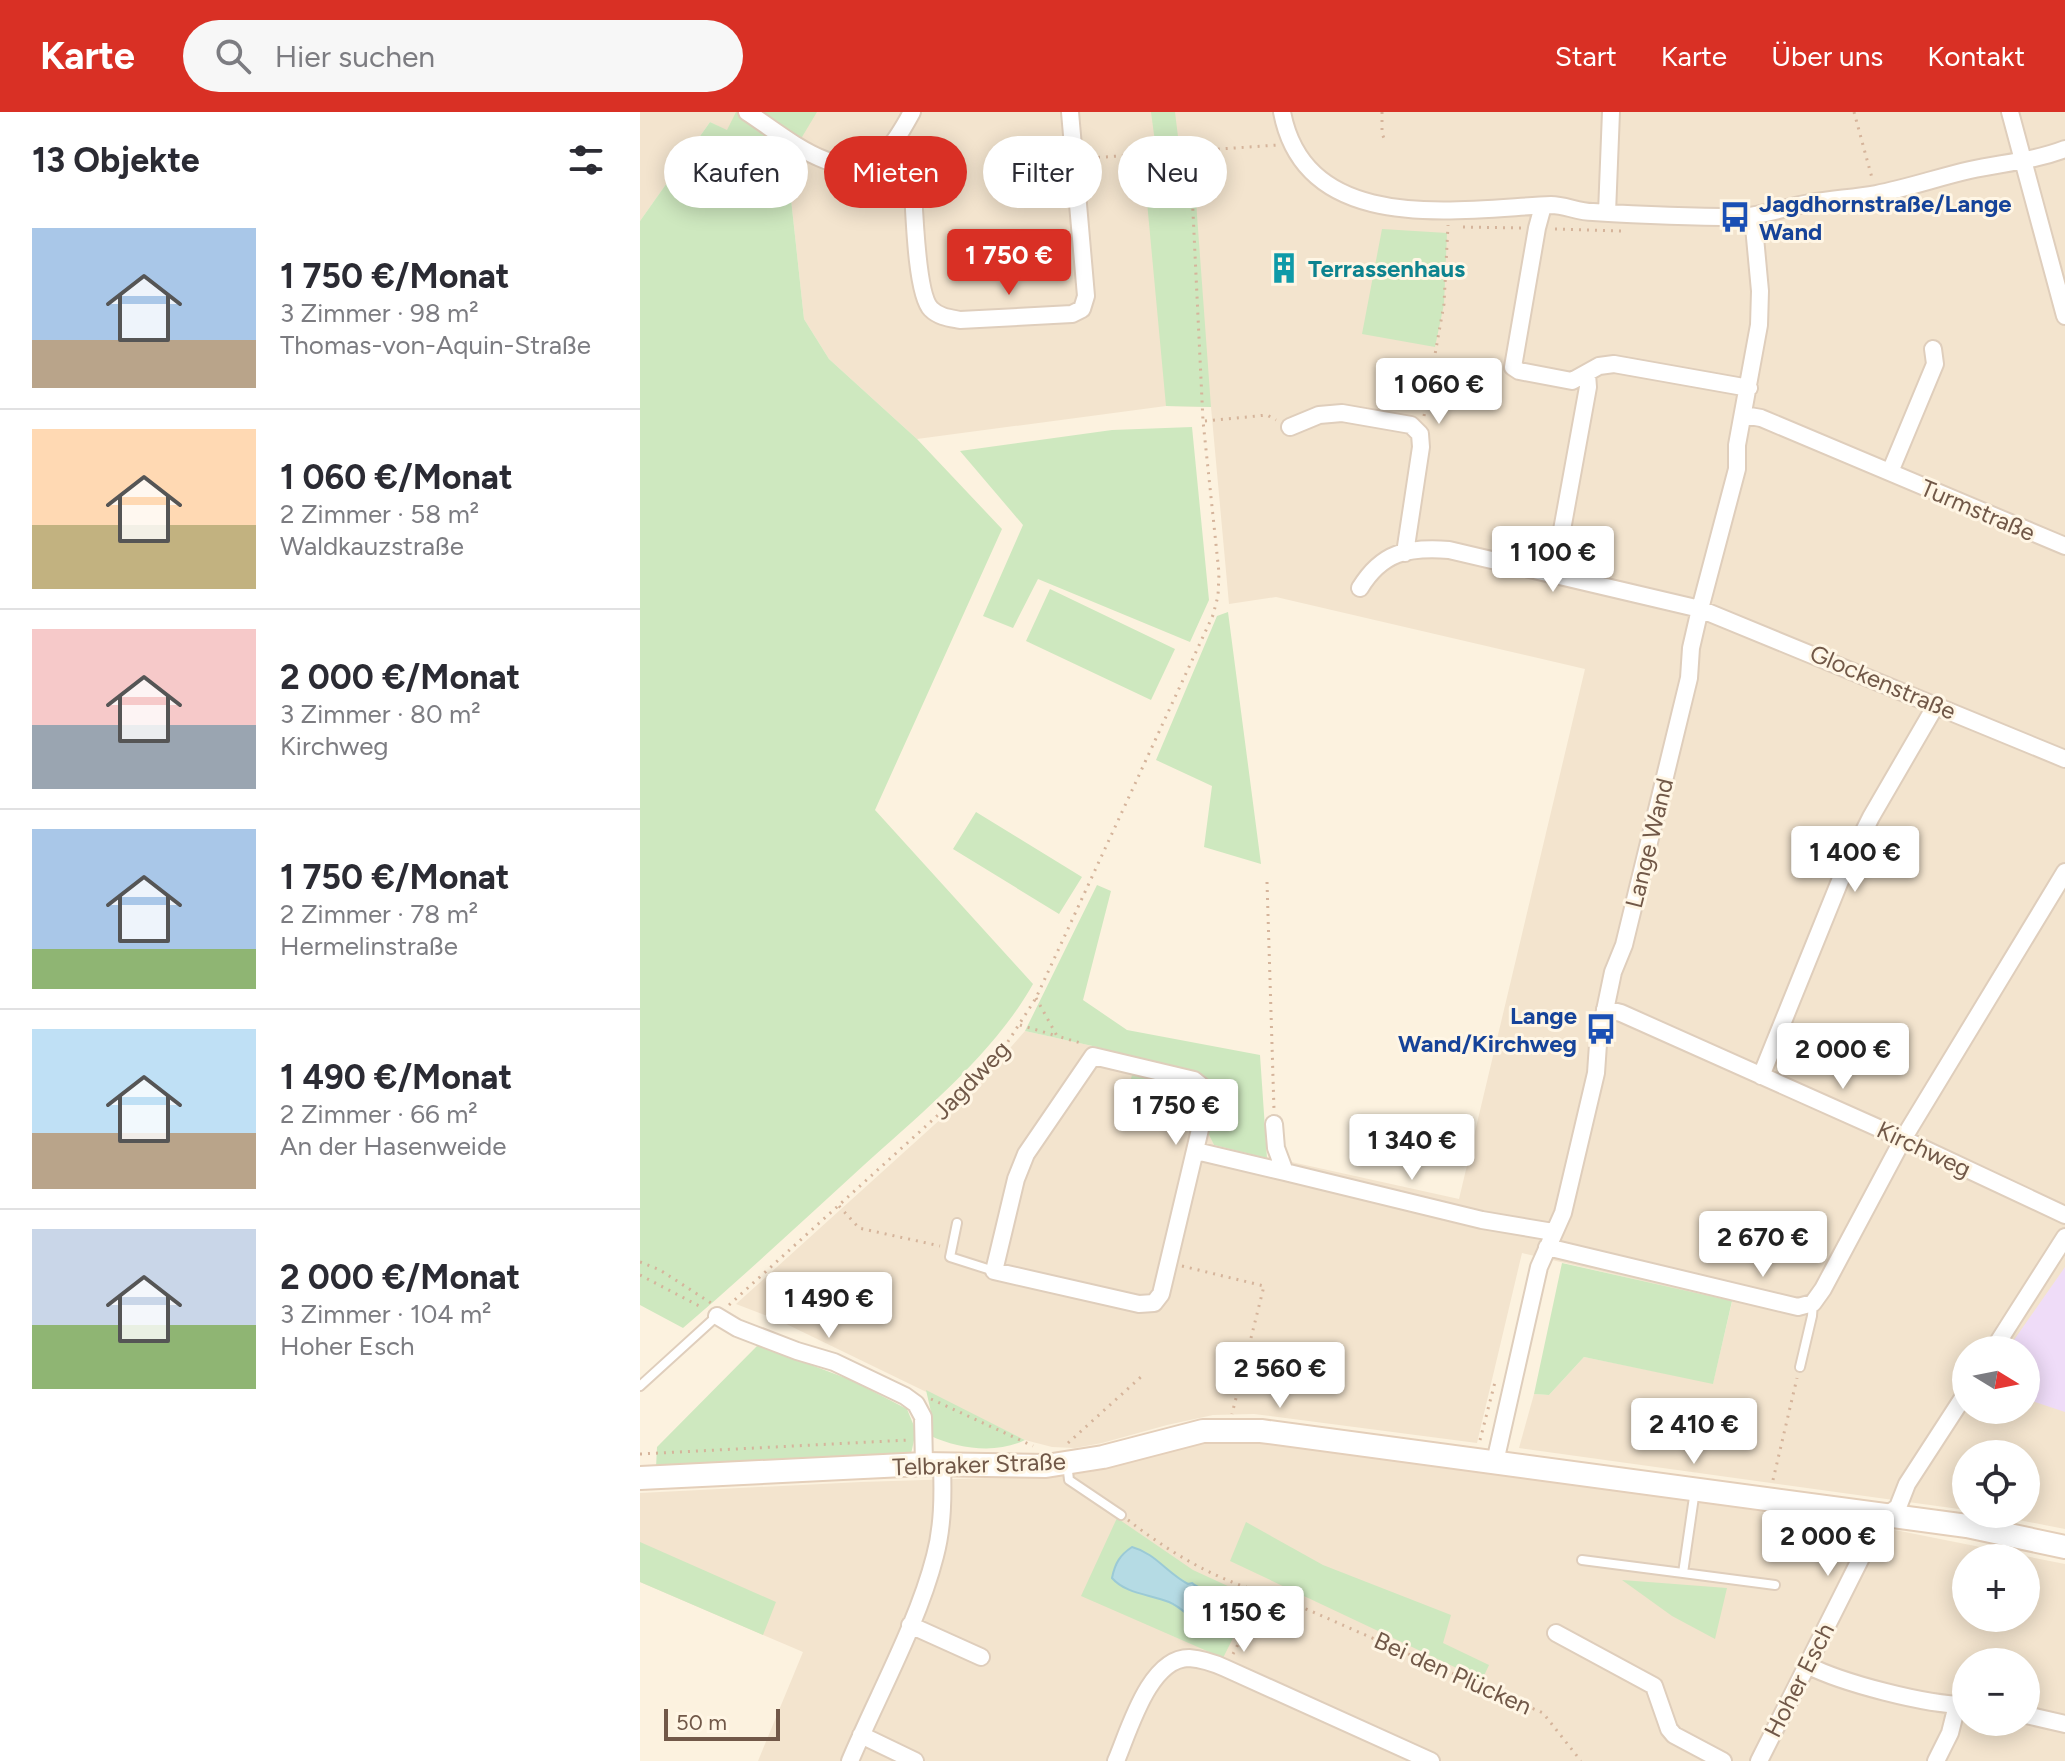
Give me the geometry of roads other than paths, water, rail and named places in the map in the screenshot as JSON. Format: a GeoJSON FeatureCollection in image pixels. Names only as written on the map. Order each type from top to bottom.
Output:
{"type":"FeatureCollection","features":[{"type":"Feature","properties":{"kind":"street"},"geometry":{"type":"LineString","coordinates":[[747,112],[824,161]]}},
{"type":"Feature","properties":{"kind":"street"},"geometry":{"type":"LineString","coordinates":[[897,136],[912,112]]}},
{"type":"Feature","properties":{"kind":"street"},"geometry":{"type":"LineString","coordinates":[[915,208],[921,289],[931,310],[960,320],[1072,314],[1082,309],[1086,296],[1070,112]]}},
{"type":"Feature","properties":{"kind":"street"},"geometry":{"type":"LineString","coordinates":[[1282,112],[1292,144],[1318,177],[1339,192],[1378,206],[1511,210],[1561,206],[1607,213],[1753,216],[1808,203],[1877,193],[2065,149]]}},
{"type":"Feature","properties":{"kind":"street"},"geometry":{"type":"LineString","coordinates":[[1607,213],[1611,112]]}},
{"type":"Feature","properties":{"kind":"street"},"geometry":{"type":"LineString","coordinates":[[2010,112],[2065,316]]}},
{"type":"Feature","properties":{"kind":"street"},"geometry":{"type":"LineString","coordinates":[[1543,206],[1513,367],[1519,371],[1565,380],[1578,379],[1599,366],[1614,364],[1749,388]]}},
{"type":"Feature","properties":{"kind":"street","name":"Lange Wand"},"geometry":{"type":"LineString","coordinates":[[1485,1461],[1539,1267],[1563,1213],[1589,1104],[1613,972],[1624,945],[1689,678],[1691,648],[1707,575],[1717,552],[1737,469],[1737,445],[1759,325],[1760,291],[1753,216]]}},
{"type":"Feature","properties":{"kind":"street","name":"Turmstraße"},"geometry":{"type":"LineString","coordinates":[[1890,472],[1935,364],[1933,349]]}},
{"type":"Feature","properties":{"kind":"street"},"geometry":{"type":"LineString","coordinates":[[1554,574],[1588,387],[1587,374]]}},
{"type":"Feature","properties":{"kind":"street"},"geometry":{"type":"LineString","coordinates":[[1290,427],[1319,415],[1357,415],[1411,425],[1420,434],[1421,447],[1405,553],[1386,557],[1371,570],[1360,588]]}},
{"type":"Feature","properties":{"kind":"street","name":"Turmstraße"},"geometry":{"type":"LineString","coordinates":[[1744,415],[1761,418],[2065,546]]}},
{"type":"Feature","properties":{"kind":"street","name":"Glockenstraße"},"geometry":{"type":"LineString","coordinates":[[1405,553],[1425,548],[1449,550],[1700,609],[2065,759]]}},
{"type":"Feature","properties":{"kind":"street"},"geometry":{"type":"LineString","coordinates":[[1761,1076],[1844,871],[1871,817],[1936,705]]}},
{"type":"Feature","properties":{"kind":"street"},"geometry":{"type":"LineString","coordinates":[[1196,1151],[1482,1220],[1798,1307],[1813,1303],[1903,1139],[2065,872]]}},
{"type":"Feature","properties":{"kind":"street","name":"Kirchweg"},"geometry":{"type":"LineString","coordinates":[[1605,1009],[1621,1013],[1903,1139],[2065,1215]]}},
{"type":"Feature","properties":{"kind":"street"},"geometry":{"type":"LineString","coordinates":[[1093,1056],[1194,1080],[1204,1088],[1206,1104],[1196,1151],[1161,1294],[1154,1303],[1139,1304],[994,1271],[1016,1179],[1026,1154],[1093,1056]]}},
{"type":"Feature","properties":{"kind":"street"},"geometry":{"type":"LineString","coordinates":[[1274,1124],[1276,1148],[1285,1172]]}},
{"type":"Feature","properties":{"kind":"street"},"geometry":{"type":"LineString","coordinates":[[2002,1336],[2065,1237]]}},
{"type":"Feature","properties":{"kind":"street"},"geometry":{"type":"LineString","coordinates":[[717,1316],[737,1328],[834,1362],[905,1396],[916,1404],[923,1417],[942,1517],[935,1557],[910,1625],[850,1761]]}},
{"type":"Feature","properties":{"kind":"street","name":"Hoher Esch"},"geometry":{"type":"LineString","coordinates":[[1759,1761],[1874,1532],[1898,1507],[1907,1484],[1952,1415]]}},
{"type":"Feature","properties":{"kind":"street","name":"Telbraker Straße"},"geometry":{"type":"LineString","coordinates":[[640,1478],[930,1457],[1022,1467],[1067,1454],[1103,1457],[1203,1431],[1232,1429],[1967,1526],[2065,1547]]}},
{"type":"Feature","properties":{"kind":"street"},"geometry":{"type":"LineString","coordinates":[[910,1625],[981,1657]]}},
{"type":"Feature","properties":{"kind":"street"},"geometry":{"type":"LineString","coordinates":[[1556,1633],[1654,1686],[1674,1735],[1723,1761]]}},
{"type":"Feature","properties":{"kind":"street"},"geometry":{"type":"LineString","coordinates":[[1116,1761],[1153,1678],[1167,1665],[1186,1658],[1225,1668],[1408,1757],[1431,1761]]}},
{"type":"Feature","properties":{"kind":"street"},"geometry":{"type":"LineString","coordinates":[[1807,1665],[1829,1676],[1952,1704]]}},
{"type":"Feature","properties":{"kind":"street"},"geometry":{"type":"LineString","coordinates":[[2040,1718],[2065,1724]]}},
{"type":"Feature","properties":{"kind":"street"},"geometry":{"type":"LineString","coordinates":[[1936,1761],[1952,1728]]}},
{"type":"Feature","properties":{"kind":"street"},"geometry":{"type":"LineString","coordinates":[[861,1735],[915,1761]]}},
{"type":"Feature","properties":{"kind":"lane"},"geometry":{"type":"LineString","coordinates":[[957,1223],[950,1257],[994,1271]]}},
{"type":"Feature","properties":{"kind":"lane"},"geometry":{"type":"LineString","coordinates":[[1800,1367],[1813,1303]]}},
{"type":"Feature","properties":{"kind":"lane"},"geometry":{"type":"LineString","coordinates":[[640,1386],[717,1316]]}},
{"type":"Feature","properties":{"kind":"lane"},"geometry":{"type":"LineString","coordinates":[[1067,1454],[1069,1480],[1121,1515]]}},
{"type":"Feature","properties":{"kind":"lane"},"geometry":{"type":"LineString","coordinates":[[1683,1573],[1695,1489]]}},
{"type":"Feature","properties":{"kind":"lane"},"geometry":{"type":"LineString","coordinates":[[1582,1560],[1775,1585]]}},
{"type":"Feature","properties":{"kind":"water"},"geometry":{"type":"Polygon","coordinates":[[[1132,1547],[1148,1554],[1188,1584],[1230,1600],[1234,1611],[1230,1620],[1217,1631],[1169,1602],[1131,1591],[1118,1583],[1112,1578],[1115,1568],[1121,1556],[1132,1547]]]}},
{"type":"Feature","properties":{"kind":"place","name":"Jagdhornstraße/Lange Wand"},"geometry":{"type":"Point","coordinates":[1735,217]}},
{"type":"Feature","properties":{"kind":"place","name":"Terrassenhaus"},"geometry":{"type":"Point","coordinates":[1284,268]}},
{"type":"Feature","properties":{"kind":"place","name":"Lange Wand/Kirchweg"},"geometry":{"type":"Point","coordinates":[1601,1029]}}]}
